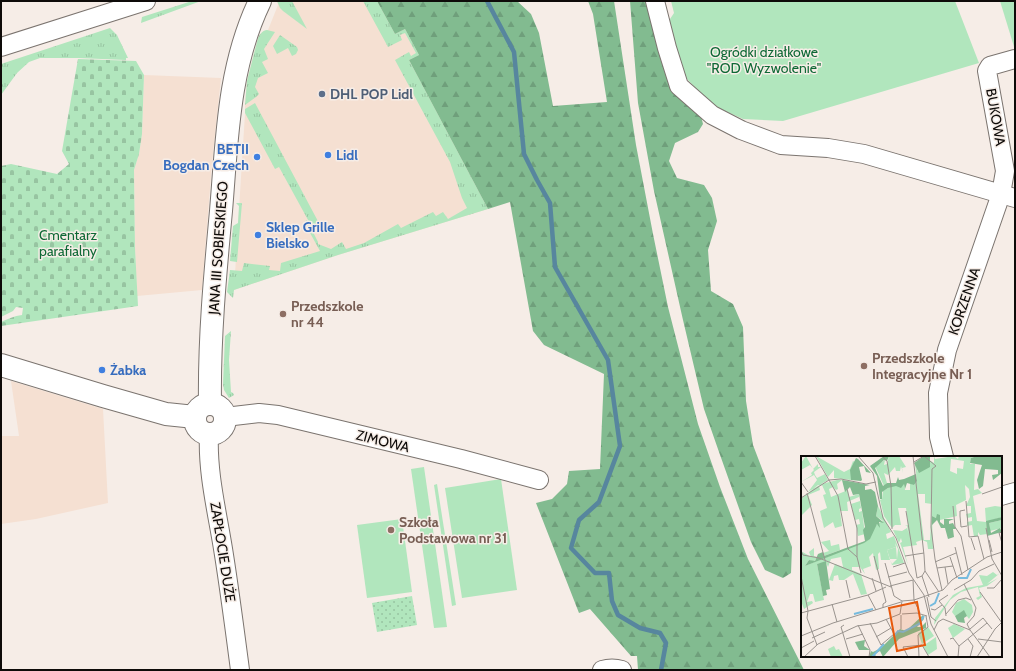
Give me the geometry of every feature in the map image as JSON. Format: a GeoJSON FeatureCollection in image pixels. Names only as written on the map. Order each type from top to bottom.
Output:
{"type":"FeatureCollection","features":[{"type":"Feature","properties":{"kind":"street"},"geometry":{"type":"LineString","coordinates":[[1,47],[146,1]]}},
{"type":"Feature","properties":{"kind":"street","name":"JANA III SOBIESKIEGO"},"geometry":{"type":"LineString","coordinates":[[210,413],[213,312],[230,107],[239,57],[245,37],[260,1]]}},
{"type":"Feature","properties":{"kind":"street"},"geometry":{"type":"LineString","coordinates":[[655,1],[666,48],[679,86],[712,115],[741,130],[781,145],[828,148],[864,154],[1008,196]]}},
{"type":"Feature","properties":{"kind":"street","name":"BUKOWA"},"geometry":{"type":"LineString","coordinates":[[1008,196],[988,71],[990,66],[1015,59]]}},
{"type":"Feature","properties":{"kind":"street","name":"KORZENNA"},"geometry":{"type":"LineString","coordinates":[[944,456],[939,437],[938,393],[946,357],[952,335],[1008,196]]}},
{"type":"Feature","properties":{"kind":"street"},"geometry":{"type":"LineString","coordinates":[[1,365],[166,414],[210,413]]}},
{"type":"Feature","properties":{"kind":"street"},"geometry":{"type":"LineString","coordinates":[[209,434],[199,429],[196,423],[210,413]]}},
{"type":"Feature","properties":{"kind":"street","name":"ZIMOWA"},"geometry":{"type":"LineString","coordinates":[[210,413],[259,413],[278,415],[461,459],[539,480]]}},
{"type":"Feature","properties":{"kind":"street","name":"ZAPŁOCIE DUŻE"},"geometry":{"type":"LineString","coordinates":[[209,434],[209,459],[240,670]]}},
{"type":"Feature","properties":{"kind":"street"},"geometry":{"type":"LineString","coordinates":[[1002,496],[1015,492]]}},
{"type":"Feature","properties":{"kind":"shaded area"},"geometry":{"type":"Polygon","coordinates":[[[277,1],[377,1],[395,34],[405,29],[419,55],[409,60],[488,209],[338,255],[234,290],[247,81],[258,38],[260,34],[268,30],[278,5],[277,1]]]}},
{"type":"Feature","properties":{"kind":"shaded area"},"geometry":{"type":"Polygon","coordinates":[[[144,75],[221,78],[212,163],[202,290],[137,296],[134,170],[139,154],[142,134],[144,75]]]}},
{"type":"Feature","properties":{"kind":"shaded area"},"geometry":{"type":"Polygon","coordinates":[[[11,381],[103,409],[108,503],[36,519],[1,524],[1,436],[19,436],[11,381]]]}},
{"type":"Feature","properties":{"kind":"green space"},"geometry":{"type":"Polygon","coordinates":[[[192,1],[201,1],[141,23],[142,17],[192,1]]]}},
{"type":"Feature","properties":{"kind":"green space"},"geometry":{"type":"Polygon","coordinates":[[[277,1],[292,1],[307,29],[283,11],[277,1]]]}},
{"type":"Feature","properties":{"kind":"green space"},"geometry":{"type":"Polygon","coordinates":[[[363,1],[377,1],[395,34],[405,29],[419,55],[409,60],[488,209],[338,255],[234,290],[233,298],[227,292],[230,270],[242,271],[244,263],[270,266],[269,270],[280,271],[281,263],[320,251],[304,222],[307,220],[318,244],[331,249],[342,242],[346,249],[364,243],[398,224],[401,228],[433,212],[436,216],[443,212],[448,219],[467,208],[462,198],[450,162],[395,60],[409,52],[411,56],[416,53],[405,33],[400,35],[402,40],[388,47],[363,1]]]}},
{"type":"Feature","properties":{"kind":"green space"},"geometry":{"type":"Polygon","coordinates":[[[377,1],[517,1],[531,14],[539,33],[553,106],[607,102],[593,14],[588,1],[614,1],[636,145],[653,234],[668,307],[698,424],[720,487],[748,559],[804,670],[638,670],[637,656],[631,656],[590,609],[579,613],[536,503],[552,499],[567,484],[569,471],[600,469],[604,374],[544,345],[533,331],[510,202],[488,209],[409,60],[419,55],[405,29],[395,34],[377,1]]]}},
{"type":"Feature","properties":{"kind":"green space"},"geometry":{"type":"Polygon","coordinates":[[[630,1],[647,1],[661,61],[672,87],[700,112],[703,124],[698,132],[675,143],[669,161],[677,178],[704,185],[712,198],[717,221],[708,250],[711,291],[733,304],[743,327],[746,401],[753,445],[792,547],[791,573],[783,578],[765,570],[751,542],[704,409],[654,191],[638,103],[630,1]]]}},
{"type":"Feature","properties":{"kind":"green space","name":"Ogródki działkowe \"ROD Wyzwolenie\""},"geometry":{"type":"Polygon","coordinates":[[[671,1],[955,1],[979,63],[783,121],[743,119],[712,105],[686,78],[668,22],[674,13],[671,1]]]}},
{"type":"Feature","properties":{"kind":"green space"},"geometry":{"type":"Polygon","coordinates":[[[1000,1],[1015,1],[1015,50],[1000,1]]]}},
{"type":"Feature","properties":{"kind":"green space"},"geometry":{"type":"Polygon","coordinates":[[[110,28],[117,35],[128,58],[126,58],[126,60],[40,58],[29,62],[17,73],[1,95],[1,64],[110,28]]]}},
{"type":"Feature","properties":{"kind":"green space"},"geometry":{"type":"Polygon","coordinates":[[[267,30],[275,32],[264,49],[268,59],[262,62],[268,73],[258,78],[255,87],[259,94],[245,105],[247,81],[258,38],[262,32],[267,30]]]}},
{"type":"Feature","properties":{"kind":"green space"},"geometry":{"type":"Polygon","coordinates":[[[280,35],[297,47],[298,50],[296,54],[292,56],[288,48],[277,54],[273,46],[280,35]]]}},
{"type":"Feature","properties":{"kind":"green space","name":"Cmentarz parafialny"},"geometry":{"type":"Polygon","coordinates":[[[78,59],[136,61],[144,75],[142,134],[139,154],[134,170],[135,248],[138,306],[1,326],[1,322],[22,315],[23,308],[16,307],[13,311],[1,317],[1,166],[11,164],[57,174],[69,164],[62,151],[78,59]]]}},
{"type":"Feature","properties":{"kind":"green space"},"geometry":{"type":"Polygon","coordinates":[[[255,103],[320,225],[313,229],[279,167],[275,169],[245,113],[245,109],[255,103]]]}},
{"type":"Feature","properties":{"kind":"green space"},"geometry":{"type":"Polygon","coordinates":[[[236,203],[242,203],[237,262],[230,261],[233,226],[238,223],[239,206],[236,203]]]}},
{"type":"Feature","properties":{"kind":"green space"},"geometry":{"type":"Polygon","coordinates":[[[231,331],[229,360],[231,392],[234,395],[229,398],[224,390],[223,384],[225,336],[231,331]]]}},
{"type":"Feature","properties":{"kind":"green space"},"geometry":{"type":"Polygon","coordinates":[[[424,467],[447,627],[434,628],[411,469],[424,467]]]}},
{"type":"Feature","properties":{"kind":"green space"},"geometry":{"type":"Polygon","coordinates":[[[501,479],[517,590],[462,598],[445,488],[501,479]]]}},
{"type":"Feature","properties":{"kind":"green space"},"geometry":{"type":"Polygon","coordinates":[[[437,484],[456,605],[452,606],[434,485],[437,484]]]}},
{"type":"Feature","properties":{"kind":"green space"},"geometry":{"type":"Polygon","coordinates":[[[402,519],[412,592],[367,598],[357,525],[402,519]]]}},
{"type":"Feature","properties":{"kind":"green space"},"geometry":{"type":"Polygon","coordinates":[[[412,596],[417,625],[377,632],[372,603],[412,596]]]}},
{"type":"Feature","properties":{"kind":"waterway"},"geometry":{"type":"LineString","coordinates":[[487,1],[514,52],[524,154],[550,203],[555,267],[608,360],[620,446],[599,502],[579,520],[571,548],[595,573],[609,573],[612,601],[618,615],[640,628],[660,633],[666,643],[661,670]]}},
{"type":"Feature","properties":{"kind":"place","name":"DHL POP Lidl"},"geometry":{"type":"Point","coordinates":[322,94]}},
{"type":"Feature","properties":{"kind":"place","name":"Lidl"},"geometry":{"type":"Point","coordinates":[328,155]}},
{"type":"Feature","properties":{"kind":"place","name":"BETII Bogdan Czech"},"geometry":{"type":"Point","coordinates":[257,157]}},
{"type":"Feature","properties":{"kind":"place","name":"Sklep Grille Bielsko"},"geometry":{"type":"Point","coordinates":[258,235]}},
{"type":"Feature","properties":{"kind":"place","name":"Przedszkole nr 44"},"geometry":{"type":"Point","coordinates":[283,314]}},
{"type":"Feature","properties":{"kind":"place","name":"Przedszkole Integracyjne Nr 1"},"geometry":{"type":"Point","coordinates":[864,366]}},
{"type":"Feature","properties":{"kind":"place","name":"Żabka"},"geometry":{"type":"Point","coordinates":[102,370]}},
{"type":"Feature","properties":{"kind":"place","name":"Szkoła Podstawowa nr 31"},"geometry":{"type":"Point","coordinates":[391,530]}}]}
